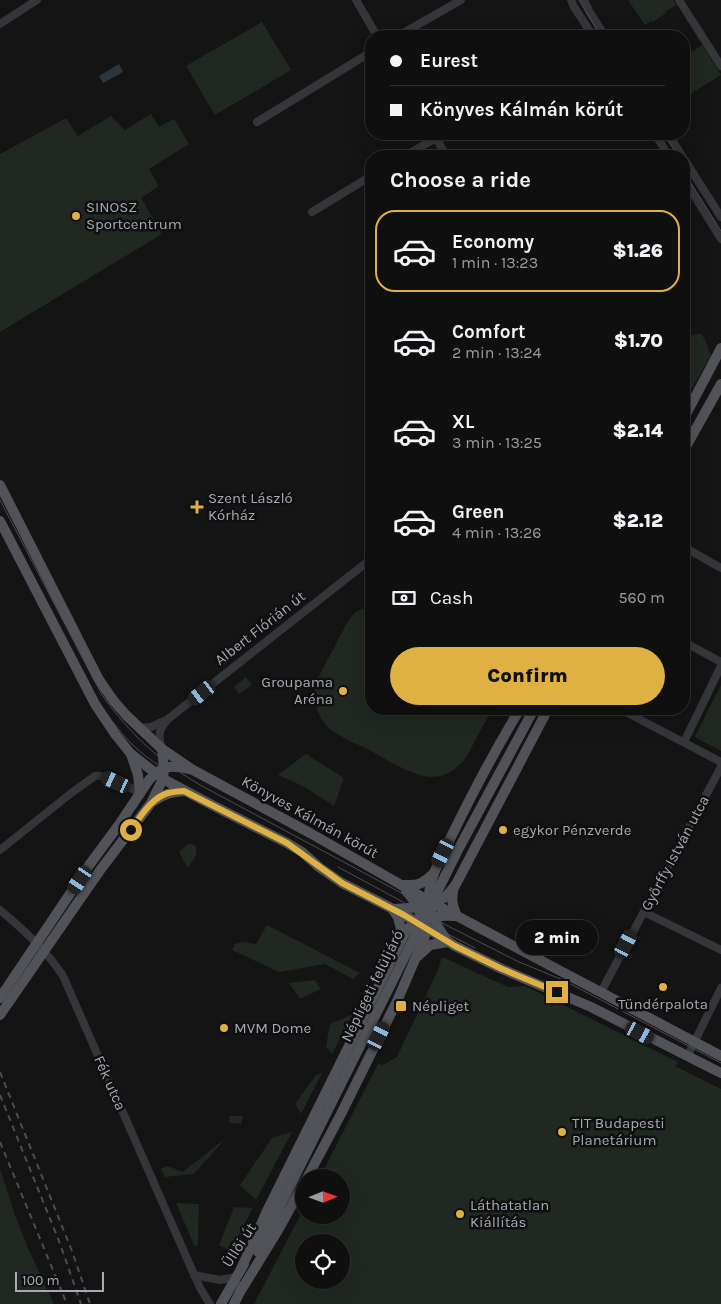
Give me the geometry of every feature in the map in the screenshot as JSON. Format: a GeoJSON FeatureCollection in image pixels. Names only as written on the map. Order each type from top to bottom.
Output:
{"type":"FeatureCollection","features":[{"type":"Feature","properties":{"kind":"main road"},"geometry":{"type":"LineString","coordinates":[[690,407],[721,348]]}},
{"type":"Feature","properties":{"kind":"main road"},"geometry":{"type":"LineString","coordinates":[[690,439],[721,384]]}},
{"type":"Feature","properties":{"kind":"main road","name":"Könyves Kálmán körút"},"geometry":{"type":"LineString","coordinates":[[0,485],[98,678],[126,716],[162,749],[193,770],[310,833],[430,902],[721,1056]]}},
{"type":"Feature","properties":{"kind":"main road"},"geometry":{"type":"LineString","coordinates":[[0,520],[95,704],[115,734],[132,754],[159,776],[184,791],[287,843],[342,883],[421,923],[448,942],[502,969],[591,1007],[721,1073]]}},
{"type":"Feature","properties":{"kind":"main road"},"geometry":{"type":"LineString","coordinates":[[448,942],[433,918],[429,892],[433,874],[460,819],[517,715]]}},
{"type":"Feature","properties":{"kind":"main road","name":"Népligeti felüljáró"},"geometry":{"type":"LineString","coordinates":[[270,1226],[458,850],[531,715]]}},
{"type":"Feature","properties":{"kind":"main road"},"geometry":{"type":"LineString","coordinates":[[457,916],[452,906],[455,886],[545,715]]}},
{"type":"Feature","properties":{"kind":"main road"},"geometry":{"type":"LineString","coordinates":[[151,803],[159,776],[164,768],[162,749]]}},
{"type":"Feature","properties":{"kind":"main road"},"geometry":{"type":"LineString","coordinates":[[132,754],[138,775],[140,793]]}},
{"type":"Feature","properties":{"kind":"main road"},"geometry":{"type":"LineString","coordinates":[[164,768],[171,766],[193,770]]}},
{"type":"Feature","properties":{"kind":"main road"},"geometry":{"type":"LineString","coordinates":[[0,998],[140,793],[159,776]]}},
{"type":"Feature","properties":{"kind":"main road"},"geometry":{"type":"LineString","coordinates":[[0,1014],[100,869],[151,803],[169,792],[184,791]]}},
{"type":"Feature","properties":{"kind":"main road"},"geometry":{"type":"LineString","coordinates":[[460,819],[470,814],[480,820],[483,831]]}},
{"type":"Feature","properties":{"kind":"main road"},"geometry":{"type":"LineString","coordinates":[[400,885],[424,883],[433,874]]}},
{"type":"Feature","properties":{"kind":"main road"},"geometry":{"type":"LineString","coordinates":[[433,874],[442,885],[455,886]]}},
{"type":"Feature","properties":{"kind":"main road"},"geometry":{"type":"LineString","coordinates":[[312,1169],[398,999],[425,936],[417,906],[412,897],[400,885]]}},
{"type":"Feature","properties":{"kind":"main road"},"geometry":{"type":"LineString","coordinates":[[393,909],[406,909],[430,902],[446,896],[455,886]]}},
{"type":"Feature","properties":{"kind":"main road"},"geometry":{"type":"LineString","coordinates":[[393,909],[398,917],[403,937]]}},
{"type":"Feature","properties":{"kind":"main road"},"geometry":{"type":"LineString","coordinates":[[239,1273],[267,1211],[409,927],[444,915],[457,916]]}},
{"type":"Feature","properties":{"kind":"main road"},"geometry":{"type":"LineString","coordinates":[[416,958],[430,945],[448,942]]}},
{"type":"Feature","properties":{"kind":"main road"},"geometry":{"type":"LineString","coordinates":[[388,966],[399,965],[404,968],[408,977]]}},
{"type":"Feature","properties":{"kind":"main road"},"geometry":{"type":"LineString","coordinates":[[378,986],[386,999],[390,1001],[398,999]]}},
{"type":"Feature","properties":{"kind":"main road"},"geometry":{"type":"LineString","coordinates":[[240,1292],[295,1199]]}},
{"type":"Feature","properties":{"kind":"main road","name":"Üllői út"},"geometry":{"type":"LineString","coordinates":[[220,1304],[270,1226]]}},
{"type":"Feature","properties":{"kind":"main road","name":"Üllői út"},"geometry":{"type":"LineString","coordinates":[[234,1304],[270,1226]]}},
{"type":"Feature","properties":{"kind":"street"},"geometry":{"type":"LineString","coordinates":[[0,24],[37,0]]}},
{"type":"Feature","properties":{"kind":"street"},"geometry":{"type":"LineString","coordinates":[[356,0],[374,30]]}},
{"type":"Feature","properties":{"kind":"street"},"geometry":{"type":"LineString","coordinates":[[408,30],[461,0]]}},
{"type":"Feature","properties":{"kind":"street"},"geometry":{"type":"LineString","coordinates":[[571,0],[589,30]]}},
{"type":"Feature","properties":{"kind":"street"},"geometry":{"type":"LineString","coordinates":[[584,0],[601,30]]}},
{"type":"Feature","properties":{"kind":"street"},"geometry":{"type":"LineString","coordinates":[[680,0],[721,66]]}},
{"type":"Feature","properties":{"kind":"street"},"geometry":{"type":"LineString","coordinates":[[257,122],[365,56]]}},
{"type":"Feature","properties":{"kind":"street"},"geometry":{"type":"LineString","coordinates":[[414,150],[429,140]]}},
{"type":"Feature","properties":{"kind":"street"},"geometry":{"type":"LineString","coordinates":[[690,169],[721,217]]}},
{"type":"Feature","properties":{"kind":"street"},"geometry":{"type":"LineString","coordinates":[[312,212],[365,180]]}},
{"type":"Feature","properties":{"kind":"street"},"geometry":{"type":"LineString","coordinates":[[690,189],[721,239]]}},
{"type":"Feature","properties":{"kind":"street"},"geometry":{"type":"LineString","coordinates":[[690,550],[721,568]]}},
{"type":"Feature","properties":{"kind":"street","name":"Albert Flórián út"},"geometry":{"type":"LineString","coordinates":[[139,728],[151,727],[168,719],[365,564]]}},
{"type":"Feature","properties":{"kind":"street"},"geometry":{"type":"LineString","coordinates":[[690,645],[721,662]]}},
{"type":"Feature","properties":{"kind":"street"},"geometry":{"type":"LineString","coordinates":[[684,742],[721,666]]}},
{"type":"Feature","properties":{"kind":"street"},"geometry":{"type":"LineString","coordinates":[[632,715],[721,762]]}},
{"type":"Feature","properties":{"kind":"street"},"geometry":{"type":"LineString","coordinates":[[162,749],[159,735],[161,727],[168,719]]}},
{"type":"Feature","properties":{"kind":"street","name":"Győrffy István utca"},"geometry":{"type":"LineString","coordinates":[[601,992],[721,767]]}},
{"type":"Feature","properties":{"kind":"street"},"geometry":{"type":"LineString","coordinates":[[0,850],[95,776],[103,776],[140,793]]}},
{"type":"Feature","properties":{"kind":"street","name":"Fék utca"},"geometry":{"type":"LineString","coordinates":[[0,910],[33,939],[63,976],[194,1275],[210,1304]]}},
{"type":"Feature","properties":{"kind":"street"},"geometry":{"type":"LineString","coordinates":[[644,912],[721,950]]}},
{"type":"Feature","properties":{"kind":"street"},"geometry":{"type":"LineString","coordinates":[[687,1056],[721,988]]}},
{"type":"Feature","properties":{"kind":"street"},"geometry":{"type":"LineString","coordinates":[[194,1275],[220,1280],[239,1273]]}},
{"type":"Feature","properties":{"kind":"street","name":"Fék utca"},"geometry":{"type":"LineString","coordinates":[[200,1288],[211,1299],[220,1304]]}},
{"type":"Feature","properties":{"kind":"shaded area"},"geometry":{"type":"Polygon","coordinates":[[[628,0],[673,0],[676,5],[653,22],[651,21],[645,25],[628,0]]]}},
{"type":"Feature","properties":{"kind":"shaded area"},"geometry":{"type":"Polygon","coordinates":[[[262,22],[291,70],[215,115],[186,66],[262,22]]]}},
{"type":"Feature","properties":{"kind":"shaded area"},"geometry":{"type":"Polygon","coordinates":[[[702,45],[721,75],[690,94],[690,54],[702,45]]]}},
{"type":"Feature","properties":{"kind":"shaded area"},"geometry":{"type":"Polygon","coordinates":[[[119,64],[123,72],[103,83],[99,76],[119,64]]]}},
{"type":"Feature","properties":{"kind":"shaded area","name":"SINOSZ Sportcentrum"},"geometry":{"type":"Polygon","coordinates":[[[151,114],[159,127],[174,119],[189,144],[149,169],[159,186],[141,198],[162,234],[0,332],[0,154],[66,118],[78,136],[111,116],[125,130],[151,114]]]}},
{"type":"Feature","properties":{"kind":"shaded area"},"geometry":{"type":"Polygon","coordinates":[[[701,334],[706,341],[711,355],[690,392],[690,337],[701,334]]]}},
{"type":"Feature","properties":{"kind":"shaded area","name":"Groupama Aréna"},"geometry":{"type":"Polygon","coordinates":[[[365,608],[365,715],[489,715],[467,756],[448,774],[432,777],[408,771],[334,732],[328,728],[318,713],[315,688],[318,678],[349,619],[356,612],[365,608]]]}},
{"type":"Feature","properties":{"kind":"shaded area"},"geometry":{"type":"Polygon","coordinates":[[[246,677],[252,685],[239,694],[234,687],[246,677]]]}},
{"type":"Feature","properties":{"kind":"shaded area"},"geometry":{"type":"Polygon","coordinates":[[[721,685],[721,751],[695,737],[721,685]]]}},
{"type":"Feature","properties":{"kind":"shaded area"},"geometry":{"type":"Polygon","coordinates":[[[306,754],[344,778],[334,806],[303,786],[278,775],[306,754]]]}},
{"type":"Feature","properties":{"kind":"shaded area"},"geometry":{"type":"Polygon","coordinates":[[[189,843],[196,846],[196,855],[188,868],[179,852],[189,843]]]}},
{"type":"Feature","properties":{"kind":"shaded area"},"geometry":{"type":"Polygon","coordinates":[[[267,925],[360,973],[353,979],[325,964],[279,972],[232,950],[235,944],[243,942],[256,944],[267,925]]]}},
{"type":"Feature","properties":{"kind":"shaded area","name":"Népliget"},"geometry":{"type":"Polygon","coordinates":[[[442,957],[508,987],[525,986],[678,1062],[675,1066],[721,1089],[721,1304],[254,1304],[296,1224],[350,1224],[350,1169],[324,1169],[378,1064],[383,1065],[397,1057],[437,972],[442,957]]]}},
{"type":"Feature","properties":{"kind":"shaded area"},"geometry":{"type":"Polygon","coordinates":[[[315,980],[321,989],[300,999],[289,983],[315,980]]]}},
{"type":"Feature","properties":{"kind":"shaded area"},"geometry":{"type":"Polygon","coordinates":[[[353,1014],[332,1054],[326,1047],[330,1024],[353,1014]]]}},
{"type":"Feature","properties":{"kind":"shaded area"},"geometry":{"type":"Polygon","coordinates":[[[322,1073],[301,1114],[295,1104],[316,1075],[322,1073]]]}},
{"type":"Feature","properties":{"kind":"shaded area"},"geometry":{"type":"Polygon","coordinates":[[[229,1116],[243,1116],[241,1124],[230,1123],[229,1116]]]}},
{"type":"Feature","properties":{"kind":"shaded area"},"geometry":{"type":"Polygon","coordinates":[[[292,1132],[256,1200],[240,1185],[272,1138],[292,1132]]]}},
{"type":"Feature","properties":{"kind":"shaded area"},"geometry":{"type":"Polygon","coordinates":[[[226,1138],[194,1174],[165,1177],[161,1169],[167,1166],[183,1172],[226,1138]]]}},
{"type":"Feature","properties":{"kind":"shaded area"},"geometry":{"type":"Polygon","coordinates":[[[0,1169],[28,1248],[54,1304],[0,1304],[0,1169]]]}},
{"type":"Feature","properties":{"kind":"shaded area"},"geometry":{"type":"Polygon","coordinates":[[[176,1203],[199,1204],[198,1244],[195,1247],[176,1203]]]}},
{"type":"Feature","properties":{"kind":"shaded area"},"geometry":{"type":"Polygon","coordinates":[[[234,1207],[253,1208],[230,1251],[219,1245],[234,1207]]]}},
{"type":"Feature","properties":{"kind":"tram line"},"geometry":{"type":"LineString","coordinates":[[579,0],[597,30]]}},
{"type":"Feature","properties":{"kind":"tram line"},"geometry":{"type":"LineString","coordinates":[[668,140],[674,150]]}},
{"type":"Feature","properties":{"kind":"tram line"},"geometry":{"type":"LineString","coordinates":[[690,182],[721,231]]}},
{"type":"Feature","properties":{"kind":"tram line"},"geometry":{"type":"LineString","coordinates":[[0,500],[102,695],[135,735],[159,757],[202,786],[407,896],[444,924],[519,962],[563,980],[721,1063]]}},
{"type":"Feature","properties":{"kind":"tram line"},"geometry":{"type":"LineString","coordinates":[[113,722],[135,747],[160,766]]}},
{"type":"Feature","properties":{"kind":"tram line"},"geometry":{"type":"LineString","coordinates":[[338,867],[403,902],[434,927],[475,948]]}},
{"type":"Feature","properties":{"kind":"railway"},"geometry":{"type":"LineString","coordinates":[[0,1072],[72,1251],[90,1304]]}},
{"type":"Feature","properties":{"kind":"railway"},"geometry":{"type":"LineString","coordinates":[[0,1095],[59,1241],[81,1304]]}},
{"type":"Feature","properties":{"kind":"railway"},"geometry":{"type":"LineString","coordinates":[[0,1142],[67,1304]]}},
{"type":"Feature","properties":{"kind":"place","name":"SINOSZ Sportcentrum"},"geometry":{"type":"Point","coordinates":[76,216]}},
{"type":"Feature","properties":{"kind":"place","name":"Szent László Kórház"},"geometry":{"type":"Point","coordinates":[197,507]}},
{"type":"Feature","properties":{"kind":"place","name":"Groupama Aréna"},"geometry":{"type":"Point","coordinates":[343,691]}},
{"type":"Feature","properties":{"kind":"place","name":"egykor Pénzverde"},"geometry":{"type":"Point","coordinates":[503,830]}},
{"type":"Feature","properties":{"kind":"place","name":"Tündérpalota"},"geometry":{"type":"Point","coordinates":[663,987]}},
{"type":"Feature","properties":{"kind":"place","name":"Népliget"},"geometry":{"type":"Point","coordinates":[401,1006]}},
{"type":"Feature","properties":{"kind":"place","name":"MVM Dome"},"geometry":{"type":"Point","coordinates":[224,1028]}},
{"type":"Feature","properties":{"kind":"place","name":"TIT Budapesti Planetárium"},"geometry":{"type":"Point","coordinates":[562,1132]}},
{"type":"Feature","properties":{"kind":"place","name":"Láthatatlan Kiállítás"},"geometry":{"type":"Point","coordinates":[460,1214]}},
{"type":"Feature","properties":{"kind":"route"},"geometry":{"type":"LineString","coordinates":[[131,830],[151,803],[169,792],[184,791],[287,843],[302,852],[342,883],[424,926],[455,946],[502,969],[557,992]]}}]}
